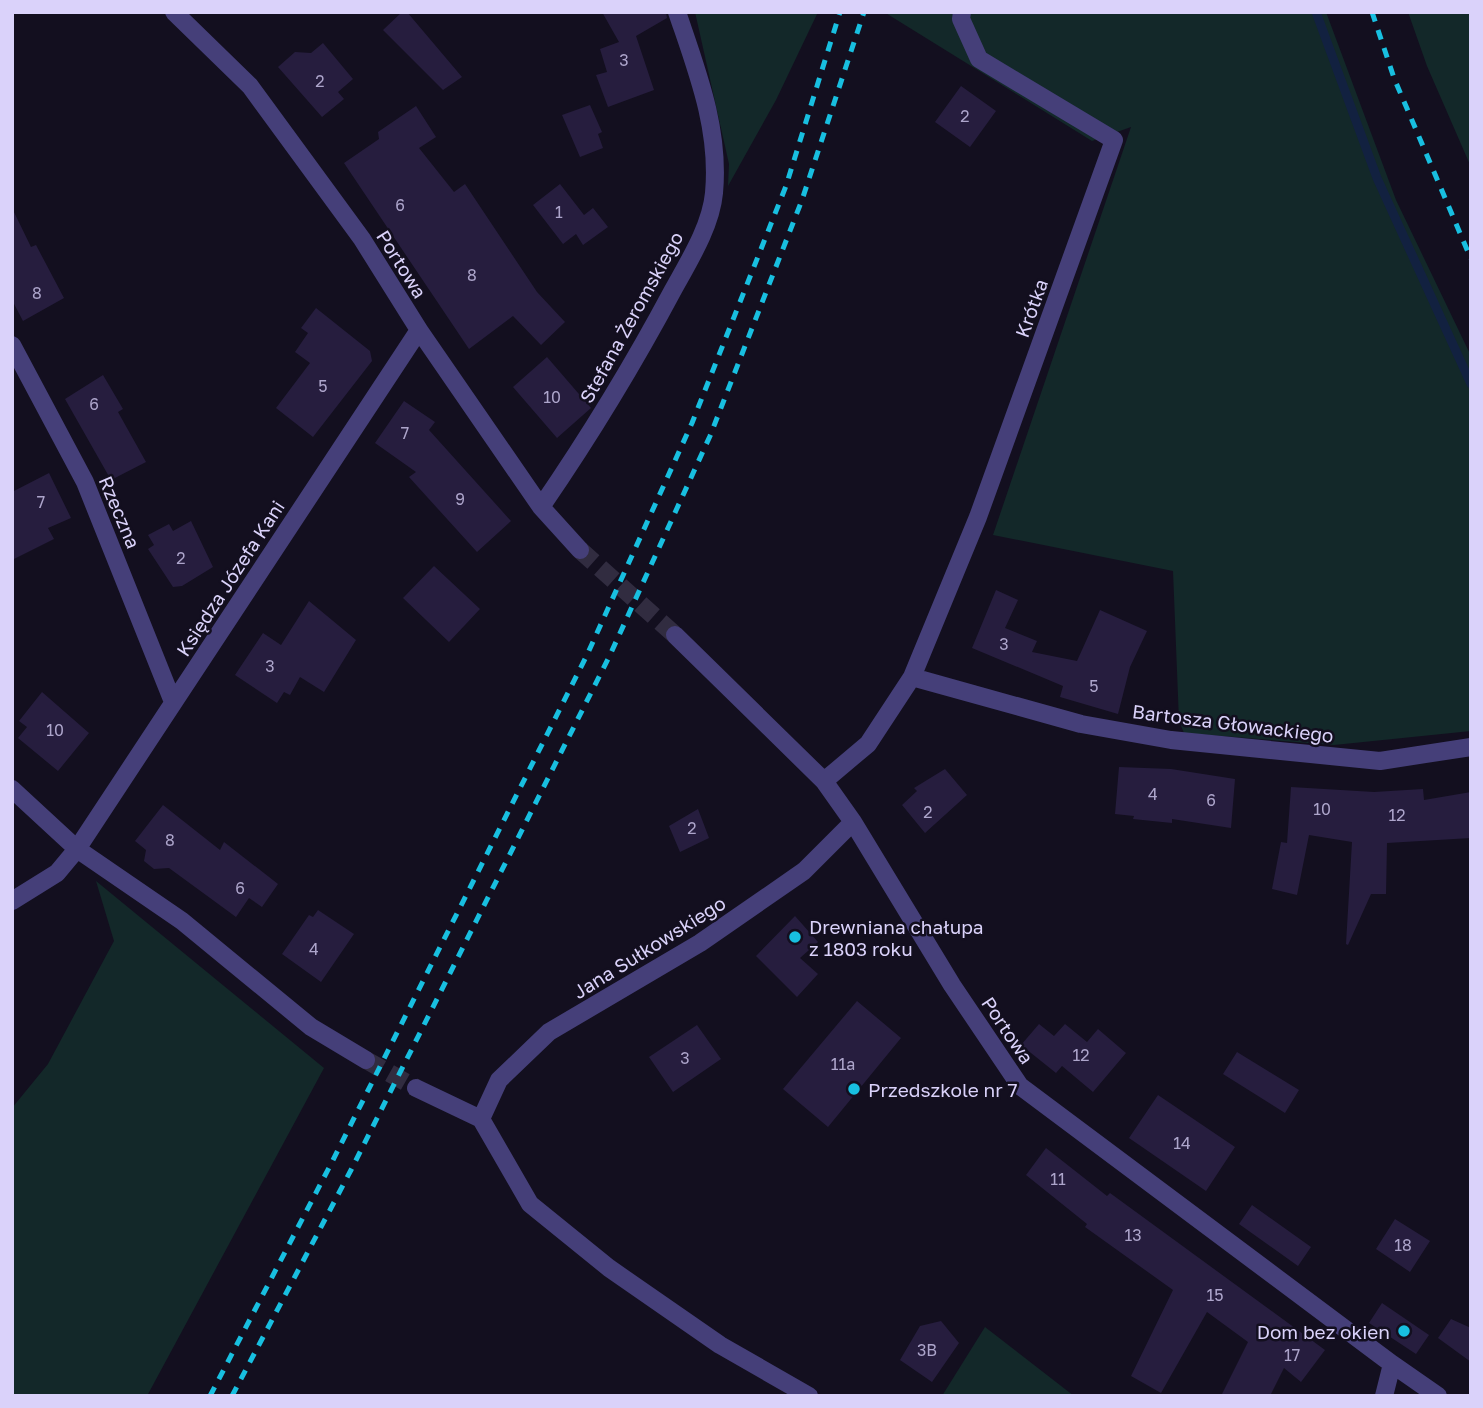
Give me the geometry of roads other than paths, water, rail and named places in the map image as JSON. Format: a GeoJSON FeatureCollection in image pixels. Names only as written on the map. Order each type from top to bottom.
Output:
{"type":"FeatureCollection","features":[{"type":"Feature","properties":{"kind":"street","name":"Portowa"},"geometry":{"type":"LineString","coordinates":[[174,12],[250,86],[362,240],[419,330],[541,507],[580,550]]}},
{"type":"Feature","properties":{"kind":"street","name":"Stefana Żeromskiego"},"geometry":{"type":"LineString","coordinates":[[541,507],[583,446],[657,321],[697,247],[714,195],[709,110],[677,12]]}},
{"type":"Feature","properties":{"kind":"street","name":"Krótka"},"geometry":{"type":"LineString","coordinates":[[912,677],[978,517],[1114,140],[979,59],[961,16]]}},
{"type":"Feature","properties":{"kind":"street","name":"Księdza Józefa Kani"},"geometry":{"type":"LineString","coordinates":[[12,901],[57,873],[77,849],[419,330]]}},
{"type":"Feature","properties":{"kind":"street","name":"Rzeczna"},"geometry":{"type":"LineString","coordinates":[[12,345],[85,482],[173,702]]}},
{"type":"Feature","properties":{"kind":"street","name":"Portowa"},"geometry":{"type":"LineString","coordinates":[[675,635],[824,781],[853,822],[952,985],[1020,1086],[1438,1396]]}},
{"type":"Feature","properties":{"kind":"street","name":"Bartosza Głowackiego"},"geometry":{"type":"LineString","coordinates":[[912,677],[1080,724],[1171,740],[1380,761],[1471,747]]}},
{"type":"Feature","properties":{"kind":"street"},"geometry":{"type":"LineString","coordinates":[[824,781],[868,744],[912,677]]}},
{"type":"Feature","properties":{"kind":"street"},"geometry":{"type":"LineString","coordinates":[[12,789],[77,849],[182,920],[310,1027],[366,1060]]}},
{"type":"Feature","properties":{"kind":"street","name":"Jana Sułkowskiego"},"geometry":{"type":"LineString","coordinates":[[481,1119],[499,1080],[549,1032],[701,943],[804,871],[853,822]]}},
{"type":"Feature","properties":{"kind":"street"},"geometry":{"type":"LineString","coordinates":[[416,1088],[481,1119],[530,1204],[608,1268],[708,1337],[809,1396]]}},
{"type":"Feature","properties":{"kind":"street"},"geometry":{"type":"LineString","coordinates":[[1384,1396],[1392,1364]]}},
{"type":"Feature","properties":{"kind":"waterway"},"geometry":{"type":"LineString","coordinates":[[1316,12],[1377,178],[1471,384]]}},
{"type":"Feature","properties":{"kind":"tunnel"},"geometry":{"type":"LineString","coordinates":[[580,550],[675,635]]}},
{"type":"Feature","properties":{"kind":"tunnel"},"geometry":{"type":"LineString","coordinates":[[366,1060],[416,1088]]}},
{"type":"Feature","properties":{"kind":"railway"},"geometry":{"type":"LineString","coordinates":[[210,1396],[332,1162],[587,655],[692,423],[786,186],[840,12]]}},
{"type":"Feature","properties":{"kind":"railway"},"geometry":{"type":"LineString","coordinates":[[232,1396],[351,1170],[610,655],[710,436],[802,200],[864,12]]}},
{"type":"Feature","properties":{"kind":"railway"},"geometry":{"type":"LineString","coordinates":[[1372,12],[1394,78],[1471,259]]}},
{"type":"Feature","properties":{"kind":"place","name":"Drewniana chałupa z 1803 roku"},"geometry":{"type":"Point","coordinates":[795,937]}},
{"type":"Feature","properties":{"kind":"place","name":"Przedszkole nr 7"},"geometry":{"type":"Point","coordinates":[854,1089]}},
{"type":"Feature","properties":{"kind":"place","name":"Dom bez okien"},"geometry":{"type":"Point","coordinates":[1404,1331]}}]}
